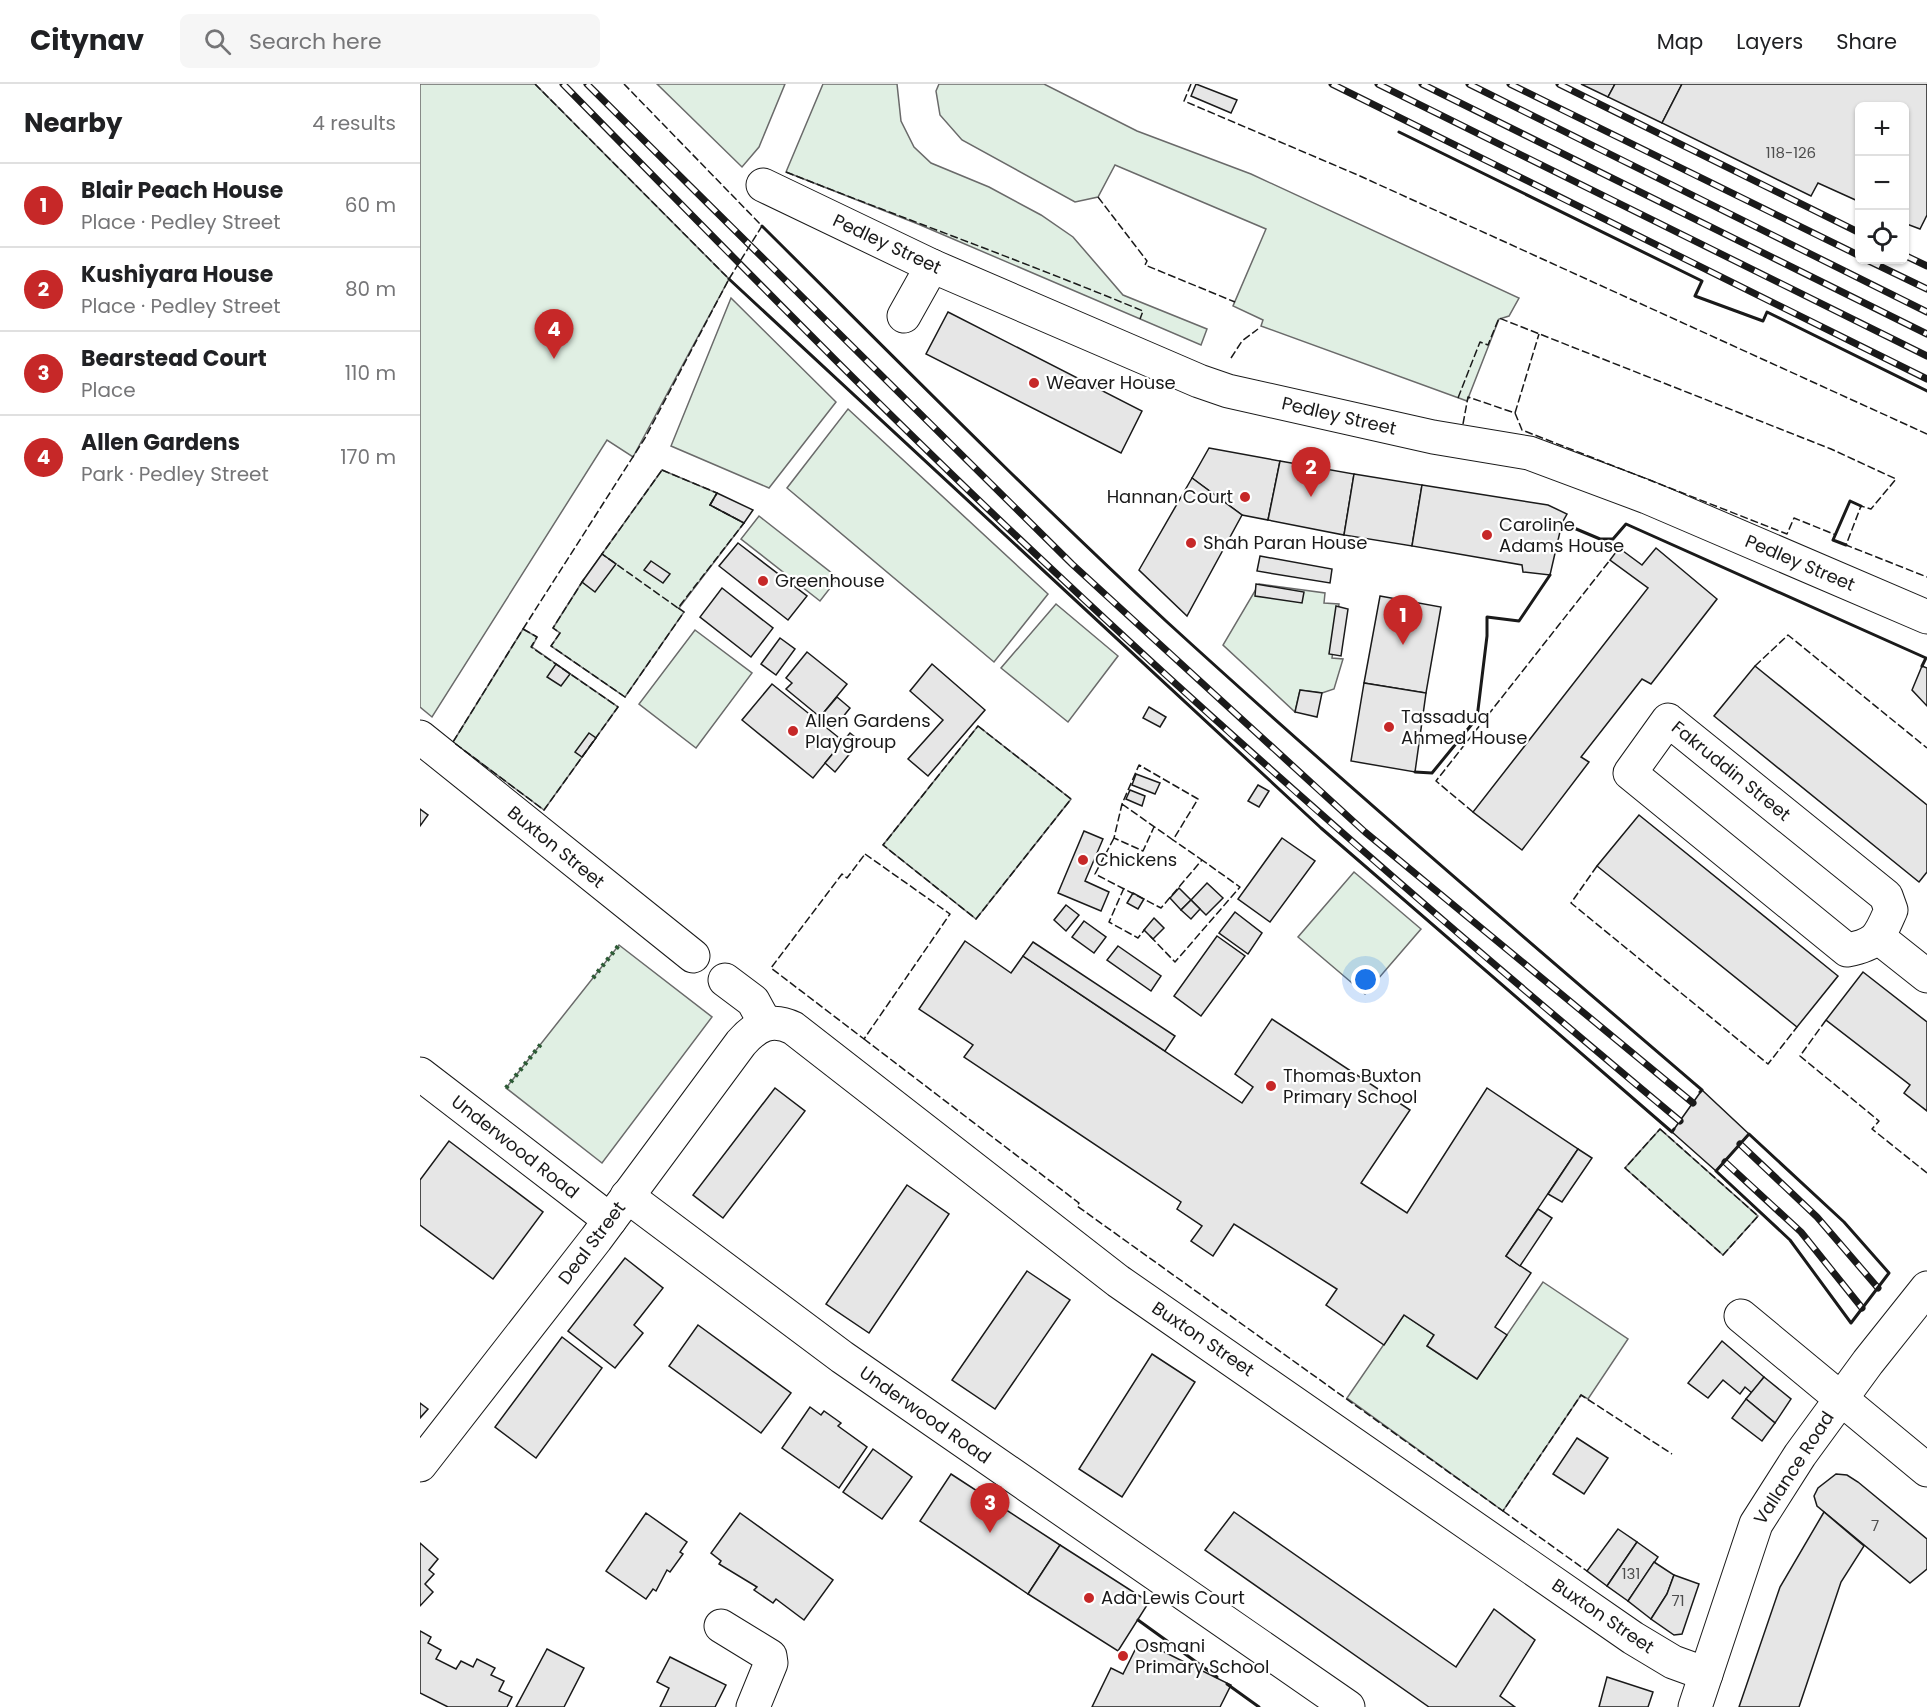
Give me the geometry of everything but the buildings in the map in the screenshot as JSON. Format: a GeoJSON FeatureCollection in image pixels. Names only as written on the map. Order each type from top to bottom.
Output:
{"type":"FeatureCollection","features":[{"type":"Feature","properties":{"kind":"street","name":"Pedley Street"},"geometry":{"type":"LineString","coordinates":[[763,185],[932,266],[1199,381],[1228,391],[1433,437],[1529,453],[1647,497],[1927,617]]}},
{"type":"Feature","properties":{"kind":"street"},"geometry":{"type":"LineString","coordinates":[[904,316],[932,266]]}},
{"type":"Feature","properties":{"kind":"street","name":"Fakruddin Street"},"geometry":{"type":"LineString","coordinates":[[1668,720],[1886,896],[1891,910],[1879,938],[1860,948],[1847,950],[1630,773],[1668,720]]}},
{"type":"Feature","properties":{"kind":"street","name":"Buxton Street"},"geometry":{"type":"LineString","coordinates":[[420,737],[693,956]]}},
{"type":"Feature","properties":{"kind":"street"},"geometry":{"type":"LineString","coordinates":[[1879,938],[1927,976]]}},
{"type":"Feature","properties":{"kind":"street"},"geometry":{"type":"LineString","coordinates":[[724,980],[753,1001],[765,1023]]}},
{"type":"Feature","properties":{"kind":"street","name":"Buxton Street"},"geometry":{"type":"LineString","coordinates":[[765,1023],[781,1023],[793,1028],[1118,1281],[1633,1638],[1673,1662],[1706,1674]]}},
{"type":"Feature","properties":{"kind":"street","name":"Deal Street"},"geometry":{"type":"LineString","coordinates":[[420,1465],[619,1208],[741,1042],[753,1030],[765,1023]]}},
{"type":"Feature","properties":{"kind":"street","name":"Underwood Road"},"geometry":{"type":"LineString","coordinates":[[420,1074],[842,1357],[1348,1707]]}},
{"type":"Feature","properties":{"kind":"street","name":"Vallance Road"},"geometry":{"type":"LineString","coordinates":[[1695,1707],[1756,1524],[1776,1490],[1841,1398],[1927,1288]]}},
{"type":"Feature","properties":{"kind":"street"},"geometry":{"type":"LineString","coordinates":[[1741,1316],[1927,1470]]}},
{"type":"Feature","properties":{"kind":"street"},"geometry":{"type":"LineString","coordinates":[[721,1626],[770,1656],[771,1663],[753,1707]]}},
{"type":"Feature","properties":{"kind":"green space"},"geometry":{"type":"Polygon","coordinates":[[[420,84],[535,84],[729,279],[633,457],[607,440],[432,717],[420,707],[420,84]]]}},
{"type":"Feature","properties":{"kind":"green space"},"geometry":{"type":"Polygon","coordinates":[[[657,84],[785,84],[759,147],[742,167],[657,84]]]}},
{"type":"Feature","properties":{"kind":"green space"},"geometry":{"type":"Polygon","coordinates":[[[823,84],[897,84],[901,121],[914,147],[931,163],[989,187],[1041,215],[1073,237],[1123,295],[1207,329],[1201,345],[918,224],[786,172],[823,84]]]}},
{"type":"Feature","properties":{"kind":"green space"},"geometry":{"type":"Polygon","coordinates":[[[939,84],[1044,84],[1137,131],[1251,174],[1519,298],[1509,316],[1499,319],[1467,401],[1261,326],[1263,320],[1233,306],[1266,229],[1115,165],[1098,197],[1075,202],[962,140],[940,115],[936,91],[939,84]]]}},
{"type":"Feature","properties":{"kind":"green space"},"geometry":{"type":"Polygon","coordinates":[[[731,298],[836,402],[769,488],[671,446],[731,298]]]}},
{"type":"Feature","properties":{"kind":"green space"},"geometry":{"type":"Polygon","coordinates":[[[848,409],[1048,594],[994,662],[787,488],[848,409]]]}},
{"type":"Feature","properties":{"kind":"green space"},"geometry":{"type":"Polygon","coordinates":[[[662,470],[717,493],[710,505],[744,523],[679,608],[684,612],[625,697],[551,646],[560,633],[553,628],[582,582],[662,470]]]}},
{"type":"Feature","properties":{"kind":"green space"},"geometry":{"type":"Polygon","coordinates":[[[759,516],[838,578],[820,601],[741,539],[759,516]]]}},
{"type":"Feature","properties":{"kind":"green space"},"geometry":{"type":"Polygon","coordinates":[[[1259,584],[1325,593],[1324,603],[1339,604],[1332,658],[1343,659],[1334,689],[1322,693],[1300,690],[1295,712],[1223,645],[1259,584]]]}},
{"type":"Feature","properties":{"kind":"green space"},"geometry":{"type":"Polygon","coordinates":[[[1056,604],[1118,656],[1068,722],[1001,668],[1056,604]]]}},
{"type":"Feature","properties":{"kind":"green space"},"geometry":{"type":"Polygon","coordinates":[[[523,629],[537,637],[532,647],[618,707],[544,810],[453,742],[523,629]]]}},
{"type":"Feature","properties":{"kind":"green space"},"geometry":{"type":"Polygon","coordinates":[[[695,630],[752,673],[696,748],[639,704],[695,630]]]}},
{"type":"Feature","properties":{"kind":"green space"},"geometry":{"type":"Polygon","coordinates":[[[978,726],[1071,799],[976,919],[883,845],[978,726]]]}},
{"type":"Feature","properties":{"kind":"green space"},"geometry":{"type":"Polygon","coordinates":[[[1354,872],[1421,929],[1365,994],[1298,937],[1354,872]]]}},
{"type":"Feature","properties":{"kind":"green space"},"geometry":{"type":"Polygon","coordinates":[[[619,945],[712,1017],[602,1163],[506,1088],[619,945]]]}},
{"type":"Feature","properties":{"kind":"green space"},"geometry":{"type":"Polygon","coordinates":[[[1660,1129],[1758,1216],[1723,1255],[1625,1168],[1660,1129]]]}},
{"type":"Feature","properties":{"kind":"green space"},"geometry":{"type":"Polygon","coordinates":[[[1543,1282],[1628,1339],[1588,1399],[1581,1395],[1503,1511],[1347,1398],[1404,1315],[1434,1335],[1427,1346],[1477,1379],[1543,1282]]]}},
{"type":"Feature","properties":{"kind":"railway"},"geometry":{"type":"LineString","coordinates":[[563,84],[870,394],[1134,645],[1365,852],[1680,1121]]}},
{"type":"Feature","properties":{"kind":"railway"},"geometry":{"type":"LineString","coordinates":[[587,84],[1072,564],[1365,832],[1693,1103]]}},
{"type":"Feature","properties":{"kind":"railway"},"geometry":{"type":"LineString","coordinates":[[1332,84],[1927,379]]}},
{"type":"Feature","properties":{"kind":"railway"},"geometry":{"type":"LineString","coordinates":[[1378,84],[1927,356]]}},
{"type":"Feature","properties":{"kind":"railway"},"geometry":{"type":"LineString","coordinates":[[1422,84],[1927,334]]}},
{"type":"Feature","properties":{"kind":"railway"},"geometry":{"type":"LineString","coordinates":[[1469,84],[1927,312]]}},
{"type":"Feature","properties":{"kind":"railway"},"geometry":{"type":"LineString","coordinates":[[1510,84],[1855,254]]}},
{"type":"Feature","properties":{"kind":"railway"},"geometry":{"type":"LineString","coordinates":[[1559,84],[1855,231]]}},
{"type":"Feature","properties":{"kind":"railway"},"geometry":{"type":"LineString","coordinates":[[1909,257],[1927,266]]}},
{"type":"Feature","properties":{"kind":"railway"},"geometry":{"type":"LineString","coordinates":[[1875,264],[1927,289]]}},
{"type":"Feature","properties":{"kind":"railway"},"geometry":{"type":"LineString","coordinates":[[1740,1144],[1817,1217],[1878,1288]]}},
{"type":"Feature","properties":{"kind":"railway"},"geometry":{"type":"LineString","coordinates":[[1725,1162],[1801,1232],[1862,1308]]}},
{"type":"Feature","properties":{"kind":"hedge"},"geometry":{"type":"LineString","coordinates":[[593,978],[619,945]]}},
{"type":"Feature","properties":{"kind":"hedge"},"geometry":{"type":"LineString","coordinates":[[506,1088],[541,1044]]}},
{"type":"Feature","properties":{"kind":"fence"},"geometry":{"type":"LineString","coordinates":[[535,84],[729,279],[762,226],[624,84]]}},
{"type":"Feature","properties":{"kind":"fence"},"geometry":{"type":"LineString","coordinates":[[1191,84],[1184,101],[1360,176],[1927,434]]}},
{"type":"Feature","properties":{"kind":"fence"},"geometry":{"type":"LineString","coordinates":[[786,172],[1143,311],[1140,319]]}},
{"type":"Feature","properties":{"kind":"fence"},"geometry":{"type":"LineString","coordinates":[[1098,197],[1147,261],[1145,265],[1235,302]]}},
{"type":"Feature","properties":{"kind":"fence"},"geometry":{"type":"LineString","coordinates":[[523,629],[645,438],[729,279]]}},
{"type":"Feature","properties":{"kind":"fence"},"geometry":{"type":"LineString","coordinates":[[1458,398],[1480,342],[1488,345],[1499,318],[1831,449],[1896,479],[1871,509],[1861,506],[1846,545],[1927,577]]}},
{"type":"Feature","properties":{"kind":"fence"},"geometry":{"type":"LineString","coordinates":[[1231,358],[1242,341],[1258,329]]}},
{"type":"Feature","properties":{"kind":"fence"},"geometry":{"type":"LineString","coordinates":[[1515,413],[1539,334]]}},
{"type":"Feature","properties":{"kind":"fence"},"geometry":{"type":"LineString","coordinates":[[1463,424],[1468,397],[1515,413],[1522,430],[1787,534],[1794,518],[1836,535]]}},
{"type":"Feature","properties":{"kind":"fence"},"geometry":{"type":"LineString","coordinates":[[662,470],[717,493],[710,505],[744,523],[678,608],[602,554],[662,470]]}},
{"type":"Feature","properties":{"kind":"fence"},"geometry":{"type":"LineString","coordinates":[[1473,812],[1436,781],[1610,560]]}},
{"type":"Feature","properties":{"kind":"fence"},"geometry":{"type":"LineString","coordinates":[[584,579],[553,628],[560,633],[551,646],[625,697],[684,612],[678,608]]}},
{"type":"Feature","properties":{"kind":"fence"},"geometry":{"type":"LineString","coordinates":[[523,629],[537,637],[531,647],[618,707],[544,810],[453,742],[523,629]]}},
{"type":"Feature","properties":{"kind":"fence"},"geometry":{"type":"LineString","coordinates":[[1755,666],[1788,635],[1927,748]]}},
{"type":"Feature","properties":{"kind":"fence"},"geometry":{"type":"LineString","coordinates":[[978,726],[1071,799],[976,919],[883,845],[978,726]]}},
{"type":"Feature","properties":{"kind":"fence"},"geometry":{"type":"LineString","coordinates":[[1122,804],[1173,840],[1198,799],[1139,765],[1122,804],[1114,838],[1143,851],[1154,827]]}},
{"type":"Feature","properties":{"kind":"fence"},"geometry":{"type":"LineString","coordinates":[[1114,838],[1095,874],[1161,908],[1202,860],[1173,840]]}},
{"type":"Feature","properties":{"kind":"fence"},"geometry":{"type":"LineString","coordinates":[[865,854],[950,914],[864,1039],[771,968],[842,874],[847,878],[865,854]]}},
{"type":"Feature","properties":{"kind":"fence"},"geometry":{"type":"LineString","coordinates":[[1150,936],[1175,962],[1240,887],[1202,860]]}},
{"type":"Feature","properties":{"kind":"fence"},"geometry":{"type":"LineString","coordinates":[[1597,866],[1571,903],[1768,1064],[1797,1027]]}},
{"type":"Feature","properties":{"kind":"fence"},"geometry":{"type":"LineString","coordinates":[[1124,888],[1109,922],[1138,938],[1145,929]]}},
{"type":"Feature","properties":{"kind":"fence"},"geometry":{"type":"LineString","coordinates":[[1826,1020],[1800,1056],[1879,1121],[1872,1129],[1927,1173]]}},
{"type":"Feature","properties":{"kind":"fence"},"geometry":{"type":"LineString","coordinates":[[864,1039],[1079,1203],[1077,1206],[1503,1511],[1581,1395],[1672,1454]]}},
{"type":"Feature","properties":{"kind":"fence"},"geometry":{"type":"LineString","coordinates":[[1660,1129],[1758,1216],[1723,1255],[1625,1168],[1660,1129]]}},
{"type":"Feature","properties":{"kind":"fence"},"geometry":{"type":"LineString","coordinates":[[1503,1511],[1587,1571]]}},
{"type":"Feature","properties":{"kind":"wall"},"geometry":{"type":"LineString","coordinates":[[1399,132],[1702,281],[1695,296],[1763,321],[1767,312],[1927,391]]}},
{"type":"Feature","properties":{"kind":"wall"},"geometry":{"type":"LineString","coordinates":[[762,226],[1013,475],[1166,621],[1365,799],[1702,1090],[1700,1092]]}},
{"type":"Feature","properties":{"kind":"wall"},"geometry":{"type":"LineString","coordinates":[[729,279],[1321,828],[1672,1132],[1674,1129]]}},
{"type":"Feature","properties":{"kind":"wall"},"geometry":{"type":"LineString","coordinates":[[1846,545],[1833,540],[1850,501],[1861,506]]}},
{"type":"Feature","properties":{"kind":"wall"},"geometry":{"type":"LineString","coordinates":[[1562,523],[1600,539],[1613,539],[1626,524],[1926,658],[1922,666]]}},
{"type":"Feature","properties":{"kind":"wall"},"geometry":{"type":"LineString","coordinates":[[1415,772],[1432,773],[1477,718],[1487,636],[1487,617],[1519,621],[1550,575]]}},
{"type":"Feature","properties":{"kind":"wall"},"geometry":{"type":"LineString","coordinates":[[1749,1134],[1844,1222],[1889,1273],[1851,1323],[1790,1240],[1716,1171],[1749,1134]]}},
{"type":"Feature","properties":{"kind":"wall"},"geometry":{"type":"LineString","coordinates":[[1138,1620],[1217,1677]]}},
{"type":"Feature","properties":{"kind":"wall"},"geometry":{"type":"LineString","coordinates":[[1227,1684],[1259,1707]]}},
{"type":"Feature","properties":{"kind":"place","name":"Allen Gardens"},"geometry":{"type":"Point","coordinates":[554,359]}},
{"type":"Feature","properties":{"kind":"place","name":"Weaver House"},"geometry":{"type":"Point","coordinates":[1034,383]}},
{"type":"Feature","properties":{"kind":"place","name":"Hannan Court"},"geometry":{"type":"Point","coordinates":[1245,497]}},
{"type":"Feature","properties":{"kind":"place","name":"Kushiyara House"},"geometry":{"type":"Point","coordinates":[1311,497]}},
{"type":"Feature","properties":{"kind":"place","name":"Caroline Adams House"},"geometry":{"type":"Point","coordinates":[1487,535]}},
{"type":"Feature","properties":{"kind":"place","name":"Shah Paran House"},"geometry":{"type":"Point","coordinates":[1191,543]}},
{"type":"Feature","properties":{"kind":"place","name":"Greenhouse"},"geometry":{"type":"Point","coordinates":[763,581]}},
{"type":"Feature","properties":{"kind":"place","name":"Blair Peach House"},"geometry":{"type":"Point","coordinates":[1403,645]}},
{"type":"Feature","properties":{"kind":"place","name":"Tassaduq Ahmed House"},"geometry":{"type":"Point","coordinates":[1389,727]}},
{"type":"Feature","properties":{"kind":"place","name":"Allen Gardens Playgroup"},"geometry":{"type":"Point","coordinates":[793,731]}},
{"type":"Feature","properties":{"kind":"place","name":"Chickens"},"geometry":{"type":"Point","coordinates":[1083,860]}},
{"type":"Feature","properties":{"kind":"place","name":"Thomas Buxton Primary School"},"geometry":{"type":"Point","coordinates":[1271,1086]}},
{"type":"Feature","properties":{"kind":"place","name":"Bearstead Court"},"geometry":{"type":"Point","coordinates":[990,1533]}},
{"type":"Feature","properties":{"kind":"place","name":"Ada Lewis Court"},"geometry":{"type":"Point","coordinates":[1089,1598]}},
{"type":"Feature","properties":{"kind":"place","name":"Osmani Primary School"},"geometry":{"type":"Point","coordinates":[1123,1656]}}]}
